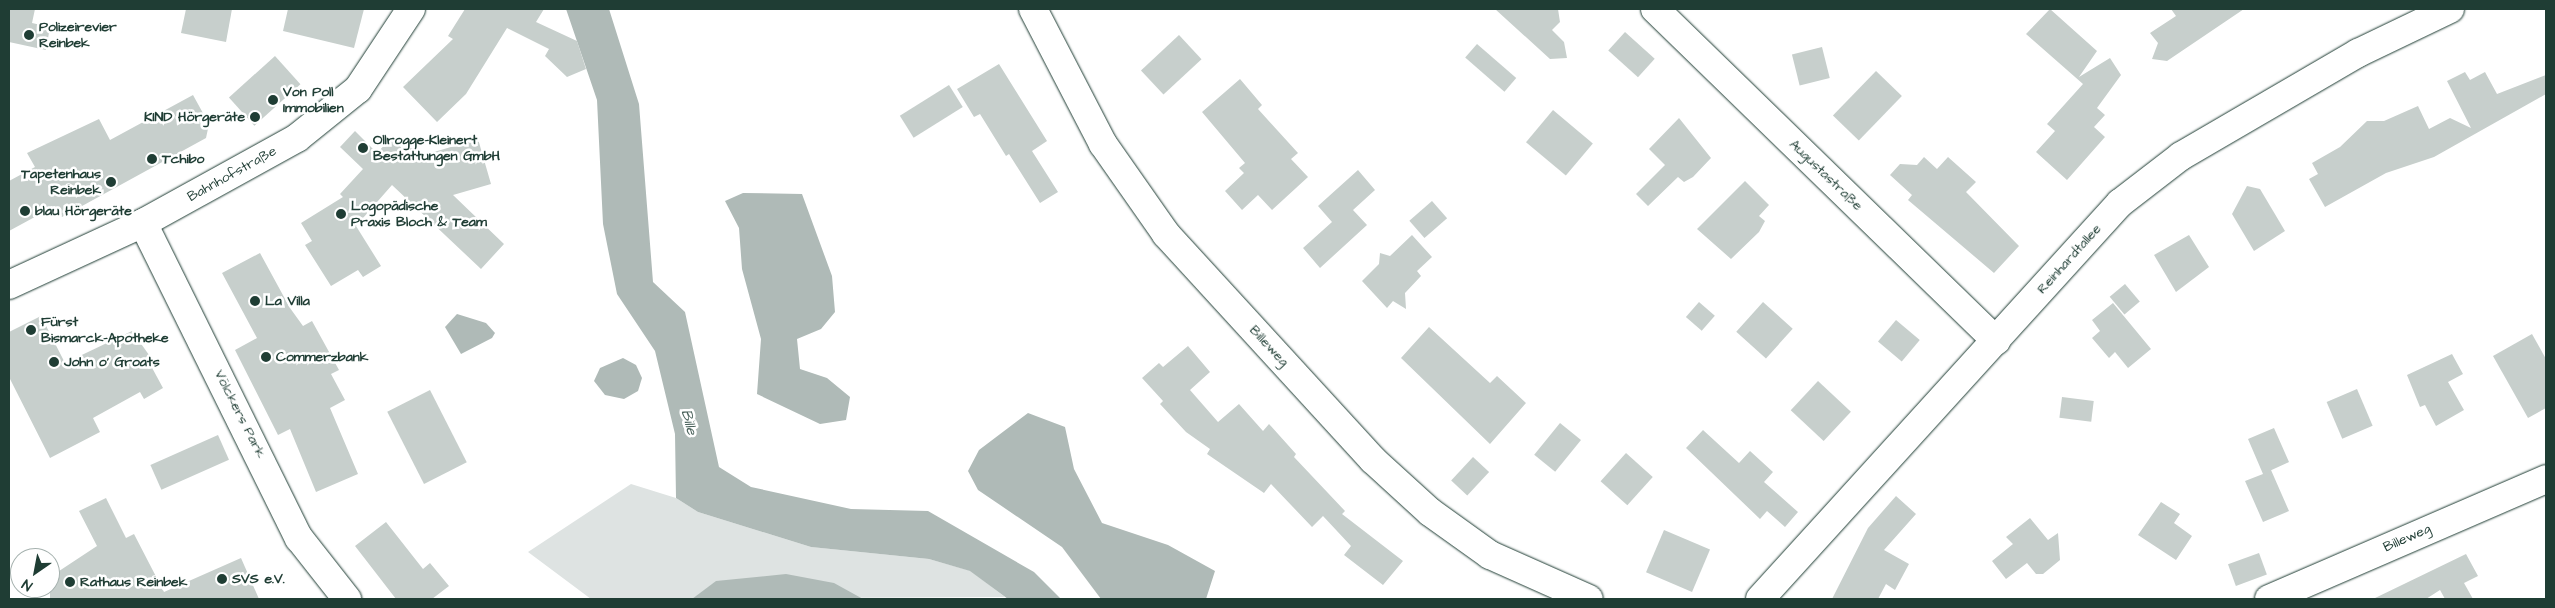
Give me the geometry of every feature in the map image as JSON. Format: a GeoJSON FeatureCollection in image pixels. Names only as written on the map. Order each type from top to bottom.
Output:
{"type":"FeatureCollection","features":[{"type":"Feature","properties":{"kind":"street","name":"Bahnhofstraße"},"geometry":{"type":"LineString","coordinates":[[9,285],[143,223],[298,138],[335,109],[378,64],[411,9]]}},
{"type":"Feature","properties":{"kind":"street","name":"Billeweg"},"geometry":{"type":"LineString","coordinates":[[1033,9],[1103,144],[1166,234],[1373,460],[1430,512],[1490,555],[1589,599]]}},
{"type":"Feature","properties":{"kind":"street","name":"Augustastraße"},"geometry":{"type":"LineString","coordinates":[[1656,9],[1996,341]]}},
{"type":"Feature","properties":{"kind":"street","name":"Reinhardtallee"},"geometry":{"type":"LineString","coordinates":[[1760,599],[2120,203],[2181,156],[2358,53],[2450,9]]}},
{"type":"Feature","properties":{"kind":"street","name":"Völckers Park"},"geometry":{"type":"LineString","coordinates":[[143,223],[299,538],[347,599]]}},
{"type":"Feature","properties":{"kind":"street","name":"Billeweg"},"geometry":{"type":"LineString","coordinates":[[2269,599],[2546,478]]}},
{"type":"Feature","properties":{"kind":"shaded area"},"geometry":{"type":"Polygon","coordinates":[[[631,484],[676,498],[698,512],[811,547],[929,559],[971,571],[1005,597],[591,599],[528,552],[631,484]]]}},
{"type":"Feature","properties":{"kind":"water","name":"Bille"},"geometry":{"type":"Polygon","coordinates":[[[566,9],[609,9],[639,104],[653,282],[685,312],[719,467],[751,487],[851,509],[928,511],[1034,572],[1061,599],[1008,599],[970,571],[929,559],[811,547],[698,512],[676,498],[675,434],[655,351],[617,294],[603,224],[597,100],[566,9]]]}},
{"type":"Feature","properties":{"kind":"water"},"geometry":{"type":"Polygon","coordinates":[[[743,193],[802,194],[832,276],[835,312],[821,329],[797,339],[800,369],[827,378],[850,397],[846,420],[820,424],[757,394],[761,339],[742,269],[739,228],[725,201],[743,193]]]}},
{"type":"Feature","properties":{"kind":"water"},"geometry":{"type":"Polygon","coordinates":[[[457,314],[486,323],[495,333],[492,338],[461,354],[445,327],[457,314]]]}},
{"type":"Feature","properties":{"kind":"water"},"geometry":{"type":"Polygon","coordinates":[[[623,358],[636,365],[642,378],[638,391],[624,399],[605,395],[594,381],[600,368],[623,358]]]}},
{"type":"Feature","properties":{"kind":"water"},"geometry":{"type":"Polygon","coordinates":[[[1028,413],[1065,427],[1074,469],[1102,523],[1168,545],[1215,571],[1206,599],[1101,599],[1062,547],[978,490],[968,471],[979,450],[1028,413]]]}},
{"type":"Feature","properties":{"kind":"water"},"geometry":{"type":"Polygon","coordinates":[[[786,574],[834,583],[863,599],[692,599],[716,581],[786,574]]]}},
{"type":"Feature","properties":{"kind":"building","name":"Polizeirevier Reinbek"},"geometry":{"type":"Polygon","coordinates":[[[9,9],[35,9],[32,23],[50,27],[46,50],[9,42],[9,9]]]}},
{"type":"Feature","properties":{"kind":"building"},"geometry":{"type":"Polygon","coordinates":[[[186,9],[232,9],[226,42],[181,33],[186,9]]]}},
{"type":"Feature","properties":{"kind":"building"},"geometry":{"type":"Polygon","coordinates":[[[288,9],[364,9],[354,48],[283,31],[288,9]]]}},
{"type":"Feature","properties":{"kind":"building"},"geometry":{"type":"Polygon","coordinates":[[[465,9],[544,9],[536,22],[577,41],[586,69],[567,77],[545,56],[549,49],[507,28],[466,94],[437,122],[403,87],[453,39],[448,36],[465,9]]]}},
{"type":"Feature","properties":{"kind":"building"},"geometry":{"type":"Polygon","coordinates":[[[1495,9],[1558,9],[1560,22],[1552,30],[1564,42],[1567,58],[1550,59],[1495,9]]]}},
{"type":"Feature","properties":{"kind":"building"},"geometry":{"type":"Polygon","coordinates":[[[2050,9],[2097,51],[2079,77],[2110,58],[2121,75],[2097,108],[2105,115],[2094,127],[2105,137],[2067,180],[2036,152],[2055,131],[2047,124],[2083,84],[2026,34],[2050,9]]]}},
{"type":"Feature","properties":{"kind":"building"},"geometry":{"type":"Polygon","coordinates":[[[2171,9],[2244,9],[2167,61],[2152,59],[2158,43],[2150,33],[2176,16],[2171,9]]]}},
{"type":"Feature","properties":{"kind":"building"},"geometry":{"type":"Polygon","coordinates":[[[1625,32],[1655,59],[1638,77],[1608,51],[1625,32]]]}},
{"type":"Feature","properties":{"kind":"building"},"geometry":{"type":"Polygon","coordinates":[[[1179,35],[1202,59],[1163,95],[1141,70],[1179,35]]]}},
{"type":"Feature","properties":{"kind":"building"},"geometry":{"type":"Polygon","coordinates":[[[1477,44],[1516,78],[1504,92],[1465,58],[1477,44]]]}},
{"type":"Feature","properties":{"kind":"building"},"geometry":{"type":"Polygon","coordinates":[[[1822,47],[1830,78],[1800,86],[1792,54],[1822,47]]]}},
{"type":"Feature","properties":{"kind":"building"},"geometry":{"type":"Polygon","coordinates":[[[275,56],[300,84],[254,126],[229,97],[275,56]]]}},
{"type":"Feature","properties":{"kind":"building"},"geometry":{"type":"Polygon","coordinates":[[[999,64],[1047,141],[1032,151],[1058,192],[1040,203],[1009,154],[1006,156],[980,114],[974,117],[957,89],[999,64]]]}},
{"type":"Feature","properties":{"kind":"building"},"geometry":{"type":"Polygon","coordinates":[[[1876,71],[1902,96],[1859,141],[1833,116],[1876,71]]]}},
{"type":"Feature","properties":{"kind":"building"},"geometry":{"type":"Polygon","coordinates":[[[2465,72],[2470,80],[2485,72],[2497,94],[2546,75],[2546,94],[2434,157],[2386,173],[2325,207],[2309,179],[2318,174],[2312,163],[2340,147],[2367,121],[2384,121],[2418,106],[2429,129],[2450,118],[2471,128],[2447,81],[2465,72]]]}},
{"type":"Feature","properties":{"kind":"building"},"geometry":{"type":"Polygon","coordinates":[[[1240,79],[1262,105],[1258,109],[1298,153],[1291,159],[1308,177],[1272,210],[1258,195],[1242,210],[1225,191],[1244,173],[1239,168],[1245,163],[1202,112],[1240,79]]]}},
{"type":"Feature","properties":{"kind":"building"},"geometry":{"type":"Polygon","coordinates":[[[949,85],[963,107],[914,138],[900,116],[949,85]]]}},
{"type":"Feature","properties":{"kind":"building"},"geometry":{"type":"Polygon","coordinates":[[[193,95],[209,124],[206,138],[62,217],[55,206],[9,231],[9,181],[35,167],[27,153],[99,119],[110,140],[193,95]]]}},
{"type":"Feature","properties":{"kind":"building"},"geometry":{"type":"Polygon","coordinates":[[[1553,110],[1593,143],[1566,176],[1526,142],[1553,110]]]}},
{"type":"Feature","properties":{"kind":"building"},"geometry":{"type":"Polygon","coordinates":[[[1679,118],[1711,158],[1693,177],[1684,182],[1678,177],[1648,206],[1636,194],[1665,165],[1649,149],[1679,118]]]}},
{"type":"Feature","properties":{"kind":"building"},"geometry":{"type":"Polygon","coordinates":[[[355,131],[377,153],[391,138],[406,152],[393,164],[414,151],[417,157],[478,139],[491,184],[453,195],[504,244],[481,269],[392,185],[356,226],[381,266],[363,277],[358,270],[331,286],[305,245],[312,241],[301,223],[343,197],[340,194],[363,169],[340,147],[355,131]]]}},
{"type":"Feature","properties":{"kind":"building"},"geometry":{"type":"Polygon","coordinates":[[[1924,157],[1937,169],[1948,157],[1976,182],[1966,192],[2019,246],[1994,273],[1908,200],[1912,195],[1890,175],[1900,164],[1917,165],[1924,157]]]}},
{"type":"Feature","properties":{"kind":"building"},"geometry":{"type":"Polygon","coordinates":[[[1358,170],[1375,190],[1353,210],[1367,225],[1320,268],[1303,248],[1332,222],[1318,206],[1358,170]]]}},
{"type":"Feature","properties":{"kind":"building"},"geometry":{"type":"Polygon","coordinates":[[[1745,181],[1769,205],[1759,216],[1765,221],[1759,232],[1731,259],[1697,229],[1745,181]]]}},
{"type":"Feature","properties":{"kind":"building"},"geometry":{"type":"Polygon","coordinates":[[[2247,186],[2260,189],[2285,231],[2254,251],[2232,214],[2247,186]]]}},
{"type":"Feature","properties":{"kind":"building"},"geometry":{"type":"Polygon","coordinates":[[[1432,201],[1447,218],[1424,238],[1409,221],[1432,201]]]}},
{"type":"Feature","properties":{"kind":"building"},"geometry":{"type":"Polygon","coordinates":[[[1412,235],[1432,257],[1417,271],[1421,276],[1405,293],[1406,309],[1393,301],[1387,308],[1362,281],[1379,264],[1380,253],[1390,256],[1412,235]]]}},
{"type":"Feature","properties":{"kind":"building"},"geometry":{"type":"Polygon","coordinates":[[[2189,235],[2209,267],[2176,292],[2154,255],[2189,235]]]}},
{"type":"Feature","properties":{"kind":"building"},"geometry":{"type":"Polygon","coordinates":[[[260,253],[290,308],[303,326],[312,321],[339,370],[331,374],[345,400],[330,408],[358,474],[316,492],[290,429],[278,435],[235,350],[257,338],[222,273],[260,253]]]}},
{"type":"Feature","properties":{"kind":"building"},"geometry":{"type":"Polygon","coordinates":[[[2125,284],[2140,302],[2124,314],[2110,297],[2125,284]]]}},
{"type":"Feature","properties":{"kind":"building"},"geometry":{"type":"Polygon","coordinates":[[[1699,302],[1715,316],[1702,331],[1686,317],[1699,302]]]}},
{"type":"Feature","properties":{"kind":"building"},"geometry":{"type":"Polygon","coordinates":[[[1763,302],[1793,329],[1766,358],[1736,332],[1763,302]]]}},
{"type":"Feature","properties":{"kind":"building"},"geometry":{"type":"Polygon","coordinates":[[[2113,303],[2151,349],[2128,368],[2115,352],[2109,358],[2092,338],[2100,331],[2092,320],[2113,303]]]}},
{"type":"Feature","properties":{"kind":"building"},"geometry":{"type":"Polygon","coordinates":[[[41,316],[65,363],[132,331],[154,362],[150,364],[163,388],[144,399],[140,392],[93,418],[100,432],[50,458],[9,377],[9,332],[41,316]]]}},
{"type":"Feature","properties":{"kind":"building"},"geometry":{"type":"Polygon","coordinates":[[[1896,320],[1920,340],[1902,361],[1878,341],[1896,320]]]}},
{"type":"Feature","properties":{"kind":"building"},"geometry":{"type":"Polygon","coordinates":[[[1429,327],[1490,383],[1497,376],[1526,403],[1490,444],[1401,358],[1429,327]]]}},
{"type":"Feature","properties":{"kind":"building"},"geometry":{"type":"Polygon","coordinates":[[[2532,334],[2546,359],[2546,408],[2528,418],[2493,356],[2532,334]]]}},
{"type":"Feature","properties":{"kind":"building"},"geometry":{"type":"Polygon","coordinates":[[[1188,346],[1210,372],[1190,390],[1218,422],[1239,404],[1263,431],[1269,424],[1296,454],[1294,457],[1345,511],[1342,514],[1403,561],[1383,585],[1344,555],[1351,546],[1323,516],[1312,527],[1271,484],[1264,493],[1207,454],[1210,449],[1186,432],[1160,404],[1163,401],[1142,378],[1159,363],[1163,367],[1188,346]]]}},
{"type":"Feature","properties":{"kind":"building"},"geometry":{"type":"Polygon","coordinates":[[[2452,354],[2463,374],[2448,382],[2464,410],[2436,426],[2425,405],[2420,407],[2407,375],[2452,354]]]}},
{"type":"Feature","properties":{"kind":"building"},"geometry":{"type":"Polygon","coordinates":[[[1818,381],[1851,412],[1824,441],[1791,410],[1818,381]]]}},
{"type":"Feature","properties":{"kind":"building"},"geometry":{"type":"Polygon","coordinates":[[[2357,389],[2373,426],[2342,439],[2327,402],[2357,389]]]}},
{"type":"Feature","properties":{"kind":"building"},"geometry":{"type":"Polygon","coordinates":[[[430,390],[467,462],[424,484],[387,412],[430,390]]]}},
{"type":"Feature","properties":{"kind":"building"},"geometry":{"type":"Polygon","coordinates":[[[2062,397],[2094,401],[2091,422],[2059,418],[2062,397]]]}},
{"type":"Feature","properties":{"kind":"building"},"geometry":{"type":"Polygon","coordinates":[[[1560,423],[1581,440],[1555,472],[1534,455],[1560,423]]]}},
{"type":"Feature","properties":{"kind":"building"},"geometry":{"type":"Polygon","coordinates":[[[2274,428],[2289,462],[2271,470],[2289,511],[2263,522],[2245,481],[2263,474],[2248,439],[2274,428]]]}},
{"type":"Feature","properties":{"kind":"building"},"geometry":{"type":"Polygon","coordinates":[[[1703,430],[1739,463],[1750,451],[1773,472],[1764,482],[1798,512],[1785,527],[1767,511],[1760,519],[1686,448],[1703,430]]]}},
{"type":"Feature","properties":{"kind":"building"},"geometry":{"type":"Polygon","coordinates":[[[218,435],[229,460],[161,490],[150,465],[218,435]]]}},
{"type":"Feature","properties":{"kind":"building"},"geometry":{"type":"Polygon","coordinates":[[[1626,453],[1653,477],[1627,505],[1601,481],[1626,453]]]}},
{"type":"Feature","properties":{"kind":"building"},"geometry":{"type":"Polygon","coordinates":[[[1473,457],[1489,472],[1467,495],[1451,480],[1473,457]]]}},
{"type":"Feature","properties":{"kind":"building"},"geometry":{"type":"Polygon","coordinates":[[[1896,496],[1916,514],[1884,550],[1909,564],[1895,590],[1886,584],[1878,599],[1832,599],[1868,528],[1896,496]]]}},
{"type":"Feature","properties":{"kind":"building"},"geometry":{"type":"Polygon","coordinates":[[[106,498],[126,538],[134,534],[164,592],[241,558],[259,599],[50,599],[60,598],[60,570],[97,546],[79,511],[106,498]]]}},
{"type":"Feature","properties":{"kind":"building"},"geometry":{"type":"Polygon","coordinates":[[[2161,502],[2180,514],[2174,523],[2192,536],[2176,560],[2138,535],[2161,502]]]}},
{"type":"Feature","properties":{"kind":"building"},"geometry":{"type":"Polygon","coordinates":[[[2030,518],[2048,540],[2058,533],[2060,560],[2043,574],[2036,574],[2027,563],[2006,579],[1992,561],[2013,544],[2006,537],[2030,518]]]}},
{"type":"Feature","properties":{"kind":"building"},"geometry":{"type":"Polygon","coordinates":[[[386,522],[423,569],[430,563],[449,586],[432,599],[396,599],[355,546],[386,522]]]}},
{"type":"Feature","properties":{"kind":"building"},"geometry":{"type":"Polygon","coordinates":[[[1664,530],[1710,550],[1692,592],[1646,572],[1664,530]]]}},
{"type":"Feature","properties":{"kind":"building"},"geometry":{"type":"Polygon","coordinates":[[[2259,553],[2267,575],[2236,586],[2228,564],[2259,553]]]}},
{"type":"Feature","properties":{"kind":"building"},"geometry":{"type":"Polygon","coordinates":[[[2466,554],[2478,576],[2464,583],[2473,599],[2445,599],[2440,590],[2426,599],[2373,599],[2466,554]]]}},
{"type":"Feature","properties":{"kind":"place","name":"Polizeirevier Reinbek"},"geometry":{"type":"Point","coordinates":[29,35]}},
{"type":"Feature","properties":{"kind":"place","name":"Von Poll Immobilien"},"geometry":{"type":"Point","coordinates":[273,100]}},
{"type":"Feature","properties":{"kind":"place","name":"KIND Hörgeräte"},"geometry":{"type":"Point","coordinates":[255,117]}},
{"type":"Feature","properties":{"kind":"place","name":"Ollrogge-Kleinert Bestattungen GmbH"},"geometry":{"type":"Point","coordinates":[363,148]}},
{"type":"Feature","properties":{"kind":"place","name":"Tchibo"},"geometry":{"type":"Point","coordinates":[152,159]}},
{"type":"Feature","properties":{"kind":"place","name":"Tapetenhaus Reinbek"},"geometry":{"type":"Point","coordinates":[111,182]}},
{"type":"Feature","properties":{"kind":"place","name":"blau Hörgeräte"},"geometry":{"type":"Point","coordinates":[25,211]}},
{"type":"Feature","properties":{"kind":"place","name":"Logopädische Praxis Bloch & Team"},"geometry":{"type":"Point","coordinates":[341,214]}},
{"type":"Feature","properties":{"kind":"place","name":"La Villa"},"geometry":{"type":"Point","coordinates":[255,301]}},
{"type":"Feature","properties":{"kind":"place","name":"Fürst Bismarck-Apotheke"},"geometry":{"type":"Point","coordinates":[31,330]}},
{"type":"Feature","properties":{"kind":"place","name":"Commerzbank"},"geometry":{"type":"Point","coordinates":[266,357]}},
{"type":"Feature","properties":{"kind":"place","name":"John o' Groats"},"geometry":{"type":"Point","coordinates":[54,362]}},
{"type":"Feature","properties":{"kind":"place","name":"SVS e.V."},"geometry":{"type":"Point","coordinates":[222,579]}},
{"type":"Feature","properties":{"kind":"place","name":"Rathaus Reinbek"},"geometry":{"type":"Point","coordinates":[70,582]}}]}
